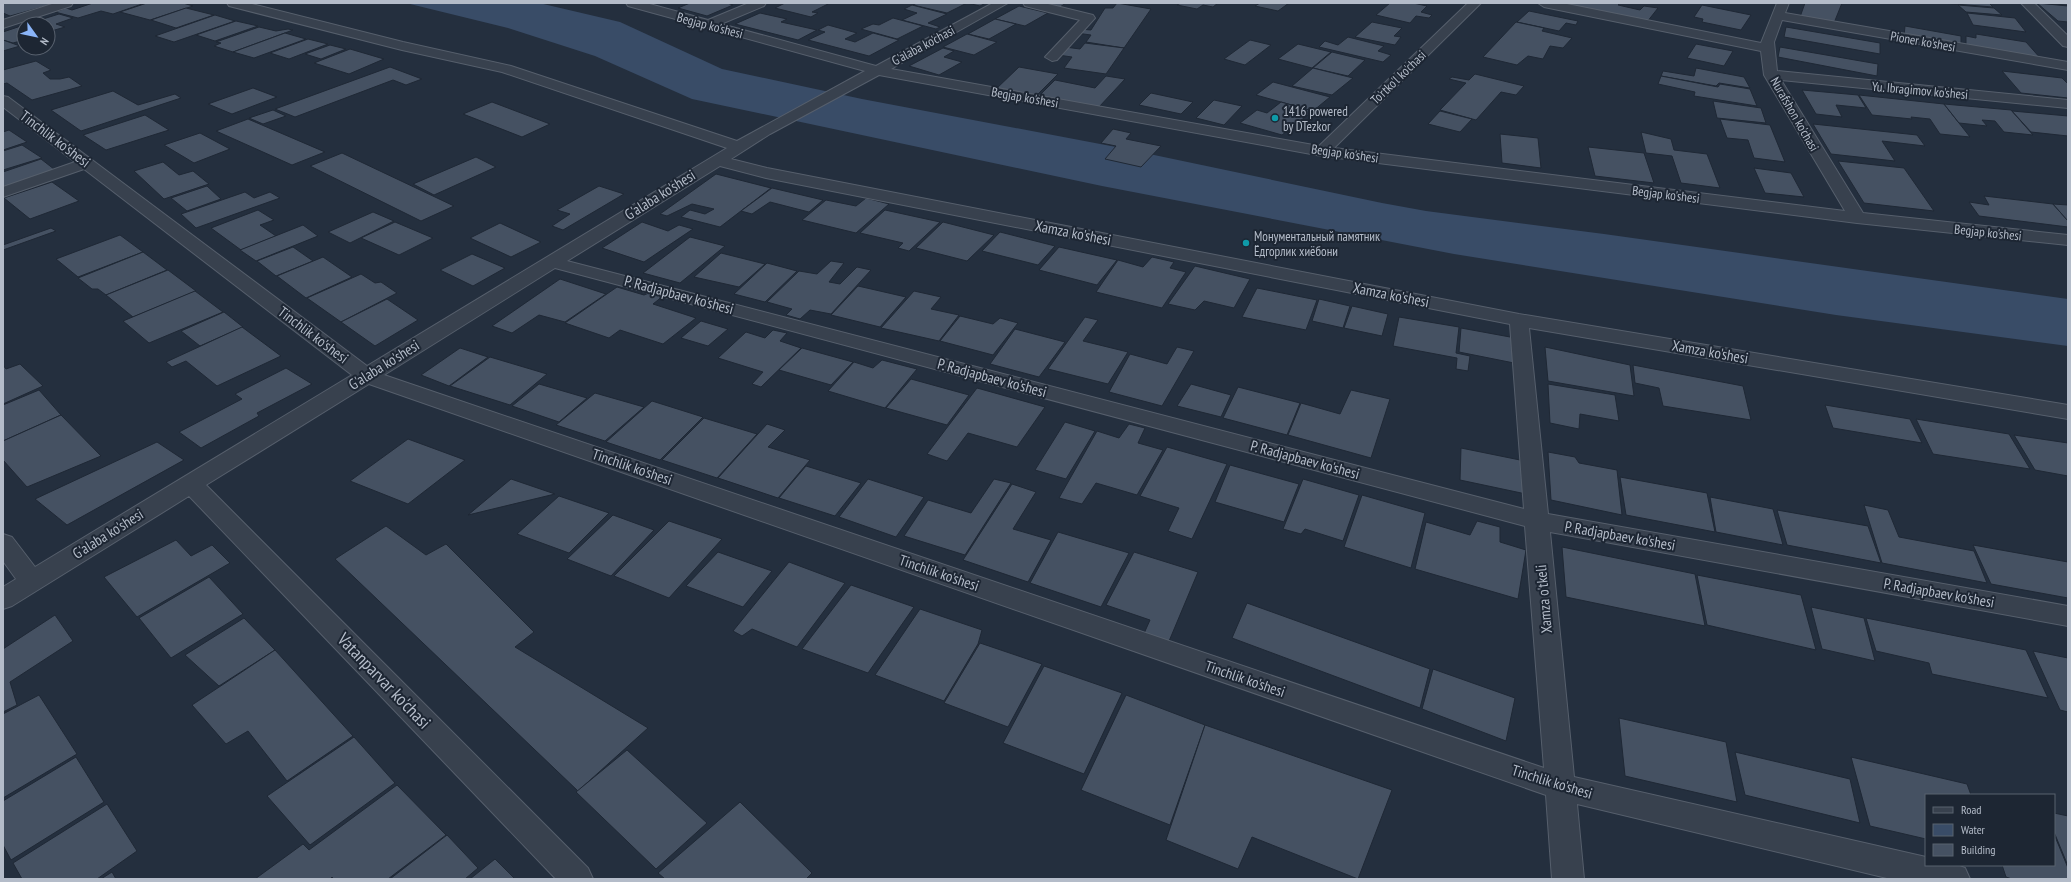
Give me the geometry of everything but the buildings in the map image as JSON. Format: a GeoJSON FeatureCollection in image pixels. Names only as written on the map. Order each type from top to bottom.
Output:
{"type":"FeatureCollection","features":[{"type":"Feature","properties":{"kind":"street"},"geometry":{"type":"LineString","coordinates":[[3,24],[67,3]]}},
{"type":"Feature","properties":{"kind":"street"},"geometry":{"type":"LineString","coordinates":[[233,3],[402,46],[506,69],[739,147]]}},
{"type":"Feature","properties":{"kind":"street","name":"Begjap ko'shesi"},"geometry":{"type":"LineString","coordinates":[[632,3],[876,70],[1322,151],[1857,218],[2068,240]]}},
{"type":"Feature","properties":{"kind":"street"},"geometry":{"type":"LineString","coordinates":[[709,24],[760,3]]}},
{"type":"Feature","properties":{"kind":"street","name":"G'alaba ko'chasi"},"geometry":{"type":"LineString","coordinates":[[765,131],[1002,3]]}},
{"type":"Feature","properties":{"kind":"street"},"geometry":{"type":"LineString","coordinates":[[1029,3],[1089,18],[1052,57]]}},
{"type":"Feature","properties":{"kind":"street","name":"To'rtko'l ko'chasi"},"geometry":{"type":"LineString","coordinates":[[1322,151],[1475,3]]}},
{"type":"Feature","properties":{"kind":"street"},"geometry":{"type":"LineString","coordinates":[[1544,3],[1768,48]]}},
{"type":"Feature","properties":{"kind":"street"},"geometry":{"type":"LineString","coordinates":[[2027,3],[2068,43]]}},
{"type":"Feature","properties":{"kind":"street","name":"Nurafshon ko'chasi"},"geometry":{"type":"LineString","coordinates":[[1781,9],[1767,42],[1772,75],[1857,218]]}},
{"type":"Feature","properties":{"kind":"street","name":"Pioner ko'shesi"},"geometry":{"type":"LineString","coordinates":[[1781,9],[2068,66]]}},
{"type":"Feature","properties":{"kind":"street","name":"Yu. Ibragimov ko'shesi"},"geometry":{"type":"LineString","coordinates":[[1772,75],[2068,104]]}},
{"type":"Feature","properties":{"kind":"street","name":"Tinchlik ko'shesi"},"geometry":{"type":"LineString","coordinates":[[3,100],[367,376],[1560,787],[1954,879]]}},
{"type":"Feature","properties":{"kind":"street","name":"G'alaba ko'shesi"},"geometry":{"type":"LineString","coordinates":[[3,599],[765,131]]}},
{"type":"Feature","properties":{"kind":"street","name":"Xamza ko'shesi"},"geometry":{"type":"LineString","coordinates":[[717,160],[774,174],[1519,320],[2068,412]]}},
{"type":"Feature","properties":{"kind":"street"},"geometry":{"type":"LineString","coordinates":[[3,192],[87,163]]}},
{"type":"Feature","properties":{"kind":"street","name":"P. Radjapbaev ko'shesi"},"geometry":{"type":"LineString","coordinates":[[552,262],[1537,521],[2068,616]]}},
{"type":"Feature","properties":{"kind":"street","name":"Xamza o'tkeli"},"geometry":{"type":"LineString","coordinates":[[1519,320],[1568,879]]}},
{"type":"Feature","properties":{"kind":"street","name":"Vatanparvar ko'chasi"},"geometry":{"type":"LineString","coordinates":[[191,484],[577,879]]}},
{"type":"Feature","properties":{"kind":"street"},"geometry":{"type":"LineString","coordinates":[[3,544],[32,581]]}},
{"type":"Feature","properties":{"kind":"water"},"geometry":{"type":"Polygon","coordinates":[[[406,3],[539,3],[620,22],[722,69],[862,99],[1116,147],[1426,211],[1604,234],[2068,299],[2068,346],[1836,315],[1454,254],[1102,186],[692,99],[595,56],[508,28],[406,3]]]}},
{"type":"Feature","properties":{"kind":"place","name":"1416 powered by DTezkor"},"geometry":{"type":"Point","coordinates":[1275,118]}},
{"type":"Feature","properties":{"kind":"place","name":"Монументальный памятник Ёдгорлик хиёбони"},"geometry":{"type":"Point","coordinates":[1246,243]}}]}
